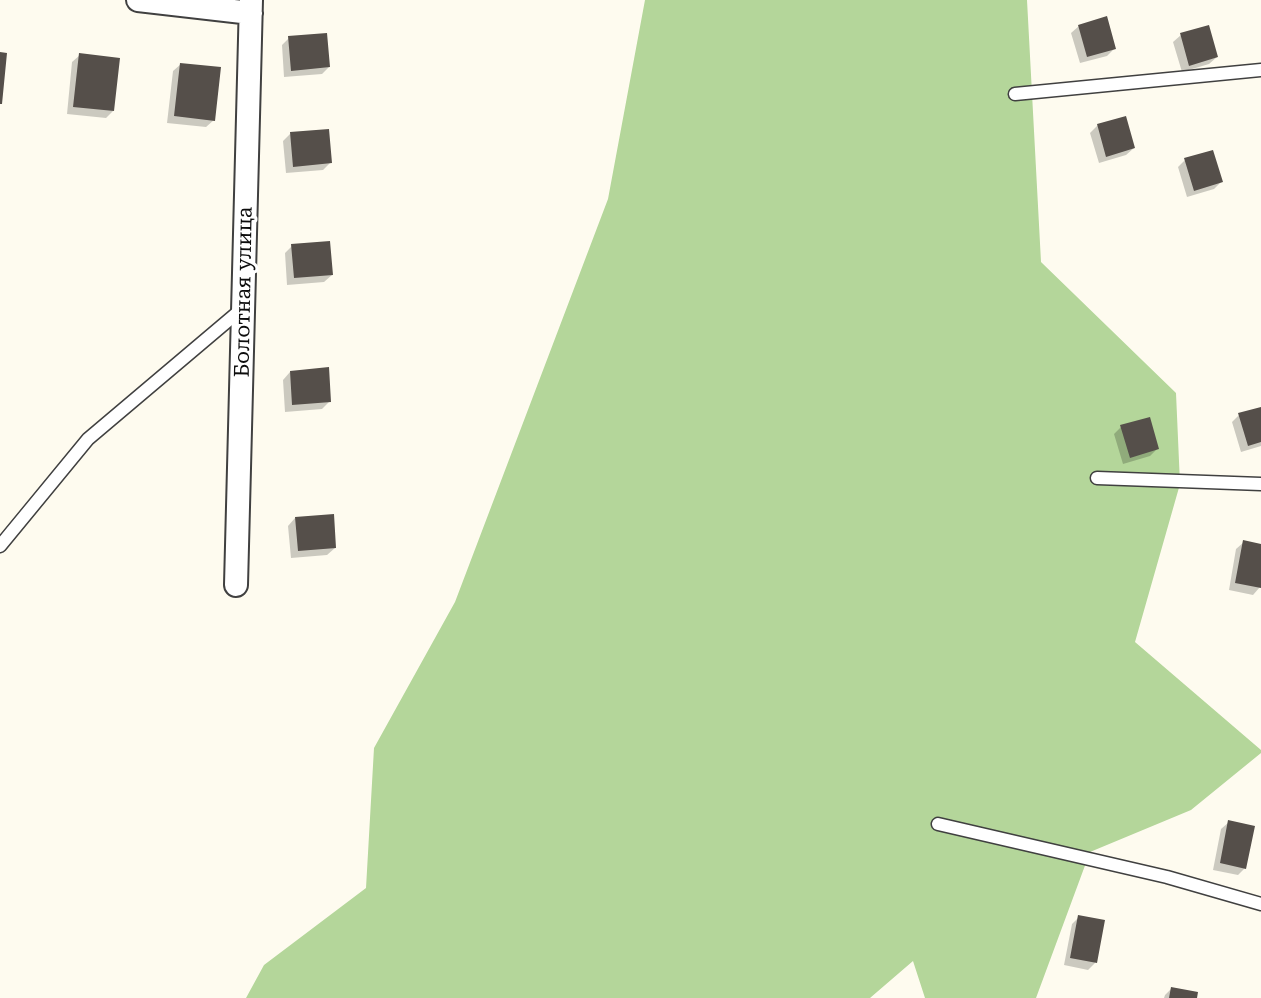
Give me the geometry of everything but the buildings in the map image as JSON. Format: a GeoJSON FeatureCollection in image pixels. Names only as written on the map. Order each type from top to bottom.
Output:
{"type":"FeatureCollection","features":[{"type":"Feature","properties":{"kind":"street"},"geometry":{"type":"LineString","coordinates":[[138,0],[251,7]]}},
{"type":"Feature","properties":{"kind":"street","name":"Болотная улица"},"geometry":{"type":"LineString","coordinates":[[236,585],[251,7]]}},
{"type":"Feature","properties":{"kind":"lane"},"geometry":{"type":"LineString","coordinates":[[1015,94],[1261,70]]}},
{"type":"Feature","properties":{"kind":"lane"},"geometry":{"type":"LineString","coordinates":[[0,546],[88,439],[244,307]]}},
{"type":"Feature","properties":{"kind":"lane"},"geometry":{"type":"LineString","coordinates":[[1097,478],[1261,484]]}},
{"type":"Feature","properties":{"kind":"lane"},"geometry":{"type":"LineString","coordinates":[[938,824],[1167,877],[1261,904]]}},
{"type":"Feature","properties":{"kind":"green space"},"geometry":{"type":"Polygon","coordinates":[[[645,0],[1027,0],[1041,262],[1176,393],[1180,484],[1135,642],[1261,750],[1261,753],[1191,810],[1090,852],[1036,998],[925,998],[913,961],[870,998],[246,998],[264,965],[366,888],[374,748],[455,602],[608,199],[645,0]]]}}]}
